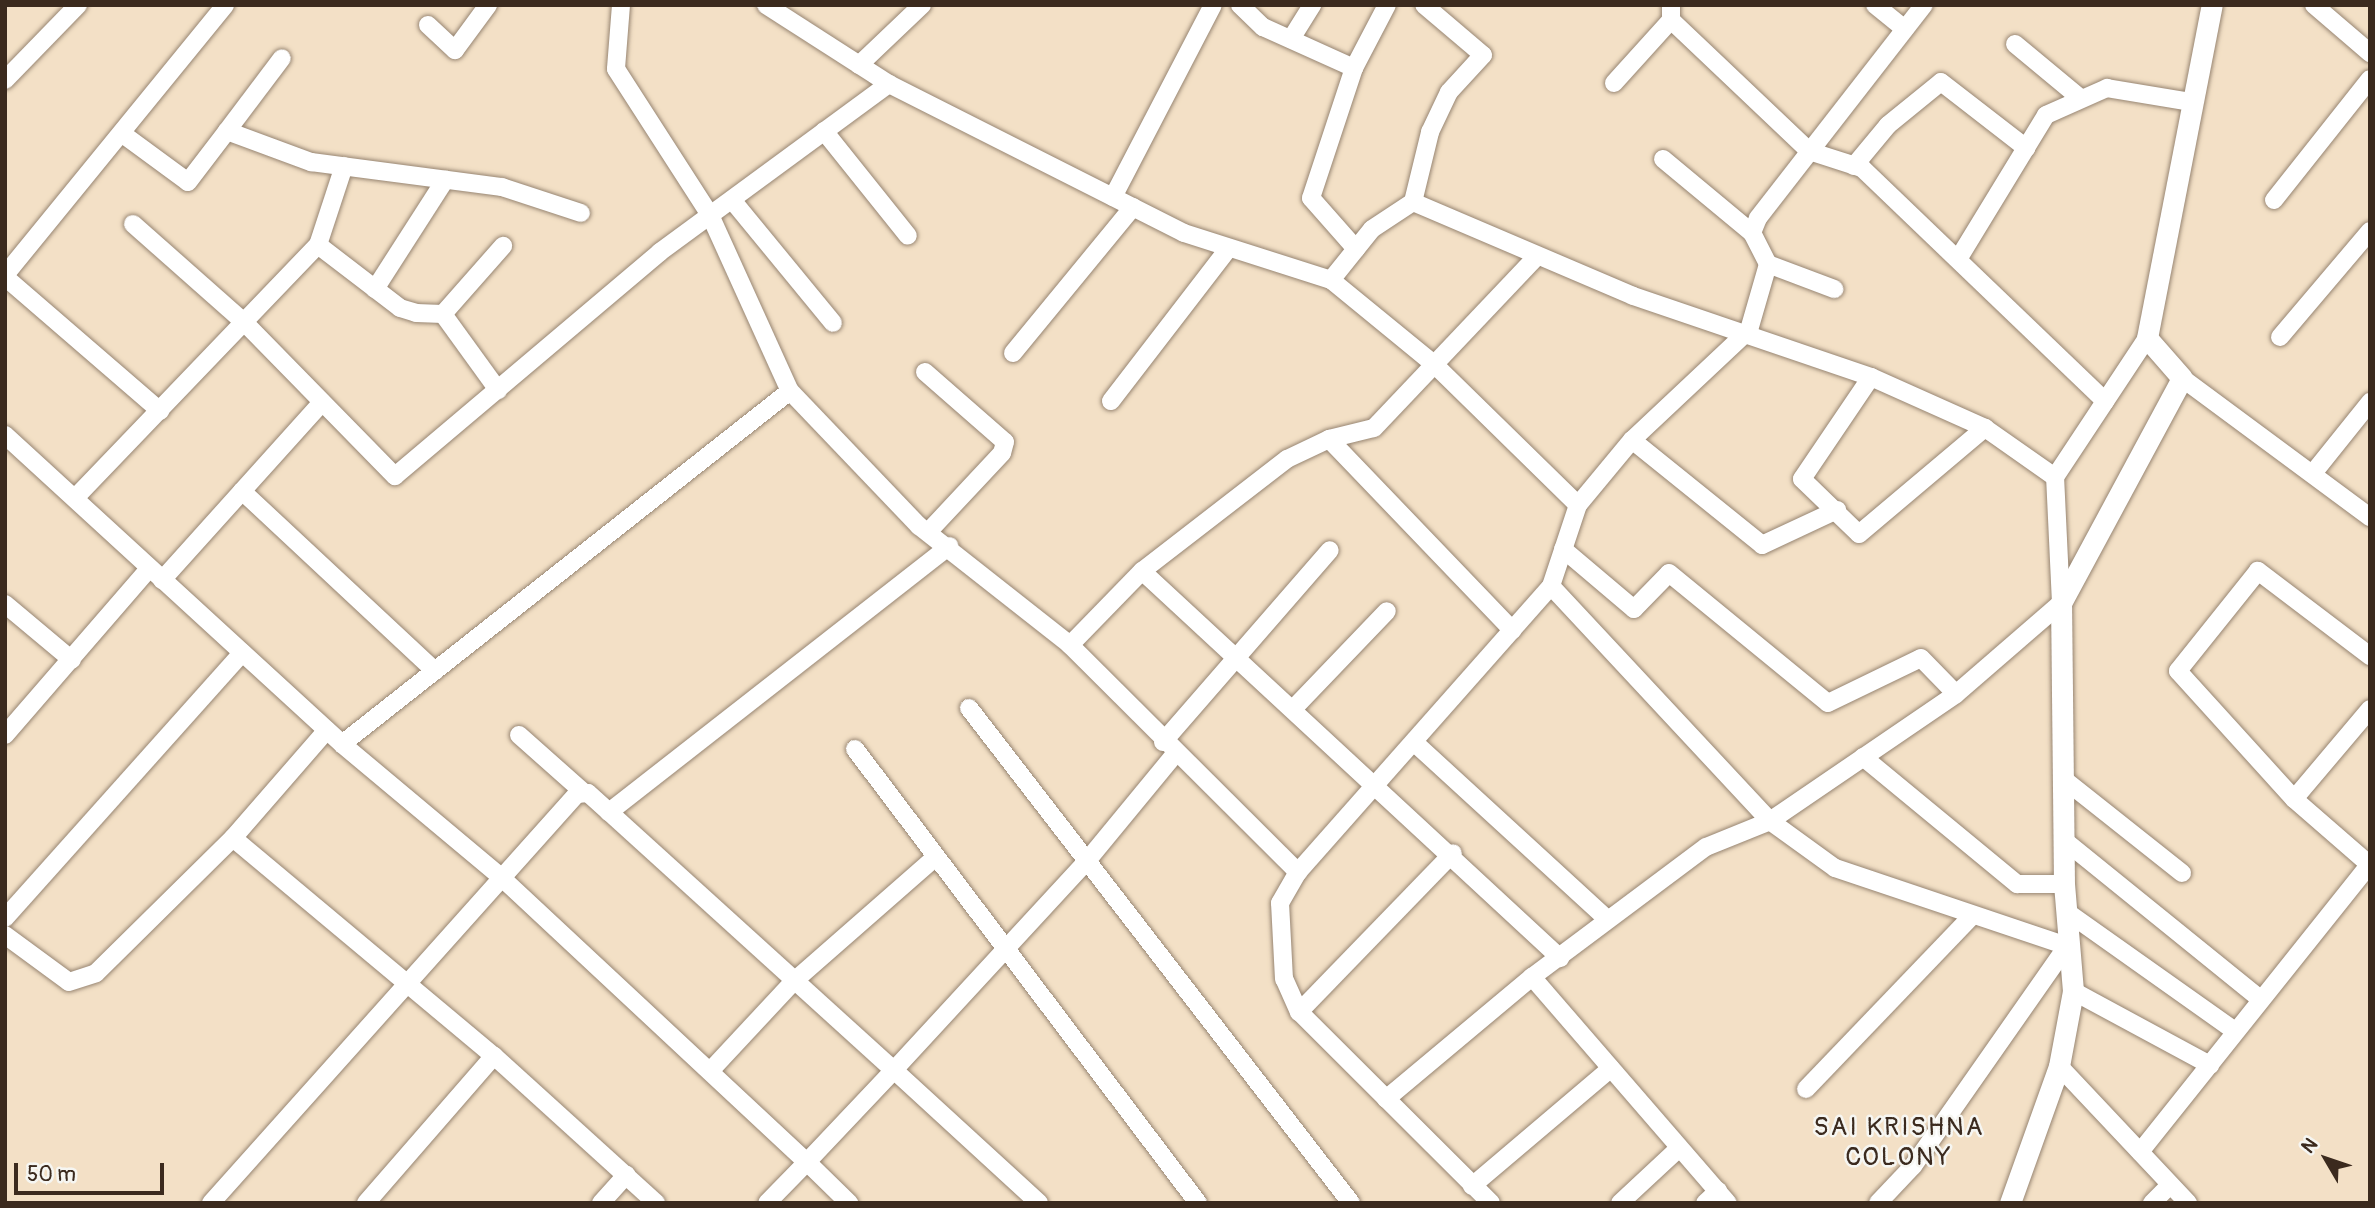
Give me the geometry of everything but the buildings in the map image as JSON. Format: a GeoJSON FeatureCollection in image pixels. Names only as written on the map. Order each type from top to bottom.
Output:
{"type":"FeatureCollection","features":[{"type":"Feature","properties":{"kind":"street"},"geometry":{"type":"LineString","coordinates":[[5,80],[78,5]]}},
{"type":"Feature","properties":{"kind":"street"},"geometry":{"type":"LineString","coordinates":[[160,411],[5,276],[124,135],[225,5]]}},
{"type":"Feature","properties":{"kind":"street"},"geometry":{"type":"LineString","coordinates":[[428,25],[455,50],[488,5]]}},
{"type":"Feature","properties":{"kind":"street"},"geometry":{"type":"LineString","coordinates":[[621,5],[616,69],[710,215],[790,391],[928,532],[950,546],[1070,645],[1169,748],[1297,872]]}},
{"type":"Feature","properties":{"kind":"street"},"geometry":{"type":"LineString","coordinates":[[766,5],[889,84],[1133,207],[1229,248],[1331,280],[1435,365],[1578,505]]}},
{"type":"Feature","properties":{"kind":"street"},"geometry":{"type":"LineString","coordinates":[[859,65],[922,5]]}},
{"type":"Feature","properties":{"kind":"street"},"geometry":{"type":"LineString","coordinates":[[1113,197],[1213,5]]}},
{"type":"Feature","properties":{"kind":"street"},"geometry":{"type":"LineString","coordinates":[[1240,5],[1263,27],[1354,68]]}},
{"type":"Feature","properties":{"kind":"street"},"geometry":{"type":"LineString","coordinates":[[1291,39],[1312,5]]}},
{"type":"Feature","properties":{"kind":"street"},"geometry":{"type":"LineString","coordinates":[[1356,249],[1311,198],[1354,68],[1387,5]]}},
{"type":"Feature","properties":{"kind":"street"},"geometry":{"type":"LineString","coordinates":[[1331,280],[1372,229],[1413,202],[1439,112],[1483,55],[1424,5]]}},
{"type":"Feature","properties":{"kind":"street"},"geometry":{"type":"LineString","coordinates":[[1875,5],[1905,29]]}},
{"type":"Feature","properties":{"kind":"street"},"geometry":{"type":"LineString","coordinates":[[1752,233],[1809,151],[1924,5]]}},
{"type":"Feature","properties":{"kind":"street"},"geometry":{"type":"LineString","coordinates":[[2014,1201],[2059,1066],[2073,992],[2067,946],[2064,884],[2066,781],[2055,477],[2147,338],[2212,5]]}},
{"type":"Feature","properties":{"kind":"street"},"geometry":{"type":"LineString","coordinates":[[2314,5],[2366,42]]}},
{"type":"Feature","properties":{"kind":"street"},"geometry":{"type":"LineString","coordinates":[[1614,83],[1671,13],[1809,151],[1854,166],[1960,256],[2105,401]]}},
{"type":"Feature","properties":{"kind":"street"},"geometry":{"type":"LineString","coordinates":[[2015,44],[2080,98]]}},
{"type":"Feature","properties":{"kind":"street"},"geometry":{"type":"LineString","coordinates":[[124,135],[188,182],[282,58]]}},
{"type":"Feature","properties":{"kind":"street"},"geometry":{"type":"LineString","coordinates":[[2274,200],[2370,79]]}},
{"type":"Feature","properties":{"kind":"street"},"geometry":{"type":"LineString","coordinates":[[1854,166],[1888,125],[1941,82],[2026,148]]}},
{"type":"Feature","properties":{"kind":"street"},"geometry":{"type":"LineString","coordinates":[[133,224],[246,324],[395,476],[710,215],[889,84]]}},
{"type":"Feature","properties":{"kind":"street"},"geometry":{"type":"LineString","coordinates":[[1960,256],[2046,115],[2106,88],[2192,102]]}},
{"type":"Feature","properties":{"kind":"street"},"geometry":{"type":"LineString","coordinates":[[227,131],[311,162],[502,187],[581,213]]}},
{"type":"Feature","properties":{"kind":"street"},"geometry":{"type":"LineString","coordinates":[[824,131],[908,236]]}},
{"type":"Feature","properties":{"kind":"street"},"geometry":{"type":"LineString","coordinates":[[1663,159],[1752,233],[1768,264],[1834,289]]}},
{"type":"Feature","properties":{"kind":"street"},"geometry":{"type":"LineString","coordinates":[[75,498],[246,324],[318,245],[344,166]]}},
{"type":"Feature","properties":{"kind":"street"},"geometry":{"type":"LineString","coordinates":[[375,289],[445,180]]}},
{"type":"Feature","properties":{"kind":"street"},"geometry":{"type":"LineString","coordinates":[[732,200],[833,323]]}},
{"type":"Feature","properties":{"kind":"street"},"geometry":{"type":"LineString","coordinates":[[1413,202],[1633,296],[1749,330],[1871,377],[1985,428],[2055,477]]}},
{"type":"Feature","properties":{"kind":"street"},"geometry":{"type":"LineString","coordinates":[[1013,353],[1133,207]]}},
{"type":"Feature","properties":{"kind":"street"},"geometry":{"type":"LineString","coordinates":[[2280,337],[2370,231]]}},
{"type":"Feature","properties":{"kind":"street"},"geometry":{"type":"LineString","coordinates":[[318,245],[400,308],[443,313],[498,390]]}},
{"type":"Feature","properties":{"kind":"street"},"geometry":{"type":"LineString","coordinates":[[443,313],[503,246]]}},
{"type":"Feature","properties":{"kind":"street"},"geometry":{"type":"LineString","coordinates":[[1111,401],[1229,248]]}},
{"type":"Feature","properties":{"kind":"street"},"geometry":{"type":"LineString","coordinates":[[1070,645],[1142,571],[1287,459],[1329,439],[1374,428],[1537,256]]}},
{"type":"Feature","properties":{"kind":"street"},"geometry":{"type":"LineString","coordinates":[[1491,1203],[1299,1012],[1284,979],[1280,903],[1297,872],[1416,744],[1551,586],[1578,505],[1632,440],[1749,330],[1768,264]]}},
{"type":"Feature","properties":{"kind":"street"},"geometry":{"type":"LineString","coordinates":[[2147,338],[2182,378],[2315,472],[2370,517]]}},
{"type":"Feature","properties":{"kind":"street"},"geometry":{"type":"LineString","coordinates":[[925,372],[1005,442],[928,532]]}},
{"type":"Feature","properties":{"kind":"street"},"geometry":{"type":"LineString","coordinates":[[1871,377],[1802,478],[1859,534],[1985,428]]}},
{"type":"Feature","properties":{"kind":"street"},"geometry":{"type":"LineString","coordinates":[[1386,1099],[1532,977],[1608,919],[1706,847],[1770,821],[1956,694],[2061,603],[2182,378]]}},
{"type":"Feature","properties":{"kind":"street"},"geometry":{"type":"LineString","coordinates":[[342,744],[790,391]]}},
{"type":"Feature","properties":{"kind":"street"},"geometry":{"type":"LineString","coordinates":[[5,735],[72,660],[155,574],[242,491],[323,402]]}},
{"type":"Feature","properties":{"kind":"street"},"geometry":{"type":"LineString","coordinates":[[2315,472],[2370,402]]}},
{"type":"Feature","properties":{"kind":"street"},"geometry":{"type":"LineString","coordinates":[[5,435],[342,744],[502,878],[711,1070],[849,1203]]}},
{"type":"Feature","properties":{"kind":"street"},"geometry":{"type":"LineString","coordinates":[[1329,439],[1511,630]]}},
{"type":"Feature","properties":{"kind":"street"},"geometry":{"type":"LineString","coordinates":[[1632,440],[1762,545],[1837,510]]}},
{"type":"Feature","properties":{"kind":"street"},"geometry":{"type":"LineString","coordinates":[[242,491],[435,671]]}},
{"type":"Feature","properties":{"kind":"street"},"geometry":{"type":"LineString","coordinates":[[609,812],[950,546]]}},
{"type":"Feature","properties":{"kind":"street"},"geometry":{"type":"LineString","coordinates":[[1563,549],[1634,609],[1669,573],[1828,703],[1921,658],[1956,694]]}},
{"type":"Feature","properties":{"kind":"street"},"geometry":{"type":"LineString","coordinates":[[767,1203],[1086,862],[1238,656],[1330,550]]}},
{"type":"Feature","properties":{"kind":"street"},"geometry":{"type":"LineString","coordinates":[[1142,571],[1453,853],[1560,958]]}},
{"type":"Feature","properties":{"kind":"street"},"geometry":{"type":"LineString","coordinates":[[2140,1152],[2369,865],[2294,799],[2178,671],[2258,571],[2370,656]]}},
{"type":"Feature","properties":{"kind":"street"},"geometry":{"type":"LineString","coordinates":[[1551,586],[1770,821],[1835,868],[2067,946]]}},
{"type":"Feature","properties":{"kind":"street"},"geometry":{"type":"LineString","coordinates":[[5,604],[72,660]]}},
{"type":"Feature","properties":{"kind":"street"},"geometry":{"type":"LineString","coordinates":[[1294,708],[1387,611]]}},
{"type":"Feature","properties":{"kind":"street"},"geometry":{"type":"LineString","coordinates":[[5,918],[242,653]]}},
{"type":"Feature","properties":{"kind":"street"},"geometry":{"type":"LineString","coordinates":[[969,708],[1351,1203]]}},
{"type":"Feature","properties":{"kind":"street"},"geometry":{"type":"LineString","coordinates":[[2294,799],[2370,709]]}},
{"type":"Feature","properties":{"kind":"street"},"geometry":{"type":"LineString","coordinates":[[5,935],[69,982],[81,982],[233,838],[327,730]]}},
{"type":"Feature","properties":{"kind":"street"},"geometry":{"type":"LineString","coordinates":[[519,735],[609,812],[1039,1203]]}},
{"type":"Feature","properties":{"kind":"street"},"geometry":{"type":"LineString","coordinates":[[1416,744],[1608,919]]}},
{"type":"Feature","properties":{"kind":"street"},"geometry":{"type":"LineString","coordinates":[[855,749],[1002,950],[1198,1203]]}},
{"type":"Feature","properties":{"kind":"street"},"geometry":{"type":"LineString","coordinates":[[1863,757],[2017,884],[2064,884]]}},
{"type":"Feature","properties":{"kind":"street"},"geometry":{"type":"LineString","coordinates":[[2066,781],[2182,873]]}},
{"type":"Feature","properties":{"kind":"street"},"geometry":{"type":"LineString","coordinates":[[211,1203],[582,791]]}},
{"type":"Feature","properties":{"kind":"street"},"geometry":{"type":"LineString","coordinates":[[233,838],[494,1056],[656,1203]]}},
{"type":"Feature","properties":{"kind":"street"},"geometry":{"type":"LineString","coordinates":[[2065,841],[2261,1000]]}},
{"type":"Feature","properties":{"kind":"street"},"geometry":{"type":"LineString","coordinates":[[1299,1012],[1453,853]]}},
{"type":"Feature","properties":{"kind":"street"},"geometry":{"type":"LineString","coordinates":[[711,1070],[793,982],[936,857]]}},
{"type":"Feature","properties":{"kind":"street"},"geometry":{"type":"LineString","coordinates":[[2067,912],[2235,1031]]}},
{"type":"Feature","properties":{"kind":"street"},"geometry":{"type":"LineString","coordinates":[[1806,1088],[1972,916]]}},
{"type":"Feature","properties":{"kind":"street"},"geometry":{"type":"LineString","coordinates":[[1878,1203],[1913,1166],[2067,946]]}},
{"type":"Feature","properties":{"kind":"street"},"geometry":{"type":"LineString","coordinates":[[1532,977],[1611,1068],[1717,1199]]}},
{"type":"Feature","properties":{"kind":"street"},"geometry":{"type":"LineString","coordinates":[[2073,992],[2210,1065]]}},
{"type":"Feature","properties":{"kind":"street"},"geometry":{"type":"LineString","coordinates":[[366,1203],[494,1056]]}},
{"type":"Feature","properties":{"kind":"street"},"geometry":{"type":"LineString","coordinates":[[2059,1066],[2188,1203]]}},
{"type":"Feature","properties":{"kind":"street"},"geometry":{"type":"LineString","coordinates":[[1472,1186],[1611,1068]]}},
{"type":"Feature","properties":{"kind":"street"},"geometry":{"type":"LineString","coordinates":[[1620,1203],[1677,1150]]}},
{"type":"Feature","properties":{"kind":"street"},"geometry":{"type":"LineString","coordinates":[[601,1203],[626,1175]]}},
{"type":"Feature","properties":{"kind":"street"},"geometry":{"type":"LineString","coordinates":[[2152,1203],[2170,1185]]}},
{"type":"Feature","properties":{"kind":"district","name":"SAI KRISHNA COLONY"},"geometry":{"type":"Point","coordinates":[1899,1143]}}]}
